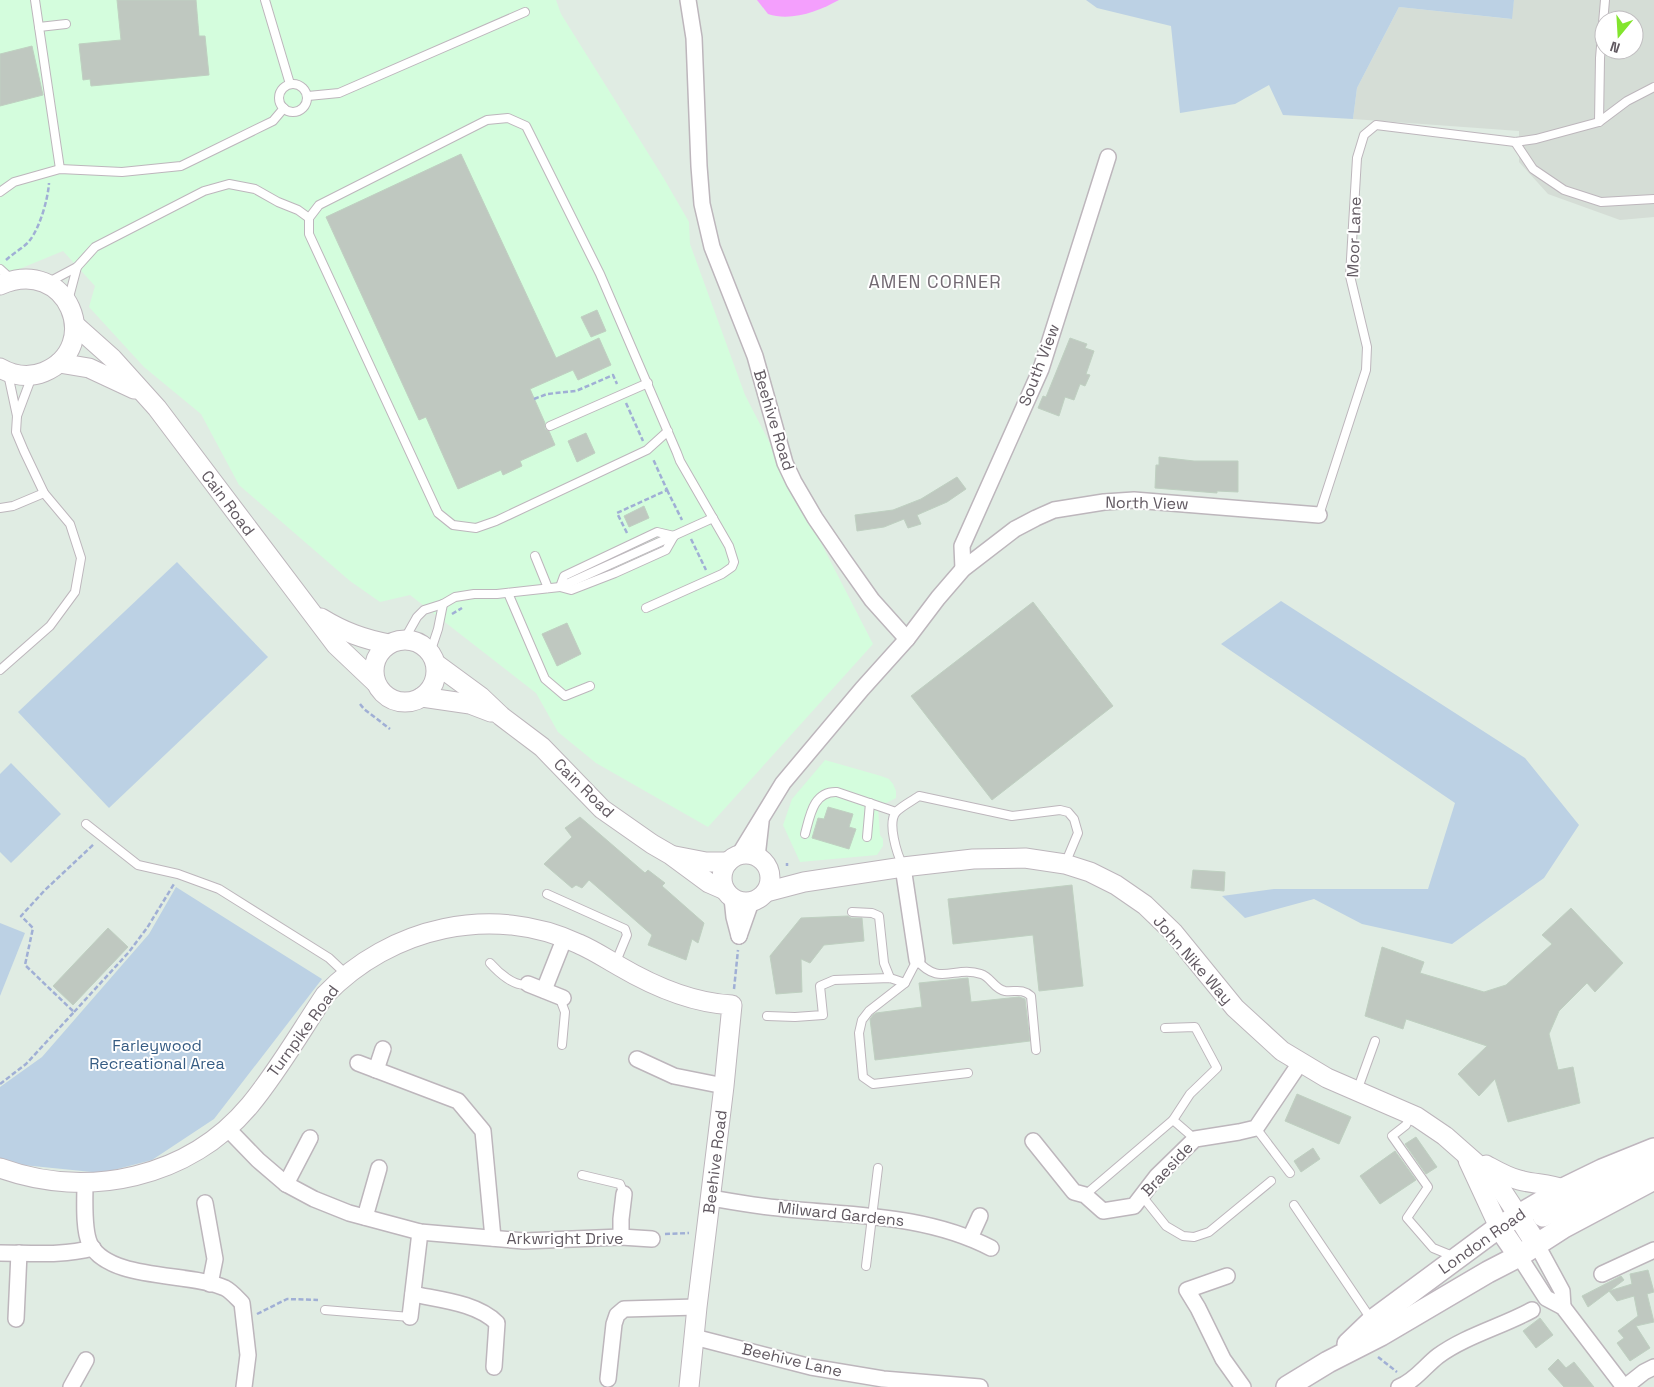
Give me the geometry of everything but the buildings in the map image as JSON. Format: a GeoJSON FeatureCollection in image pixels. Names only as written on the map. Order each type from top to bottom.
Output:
{"type":"FeatureCollection","features":[{"type":"Feature","properties":{"kind":"main road","name":"London Road"},"geometry":{"type":"LineString","coordinates":[[1376,1337],[1457,1257],[1503,1232],[1563,1189],[1602,1170],[1654,1149]]}},
{"type":"Feature","properties":{"kind":"main road"},"geometry":{"type":"LineString","coordinates":[[1537,1245],[1521,1220],[1654,1166]]}},
{"type":"Feature","properties":{"kind":"main road","name":"London Road"},"geometry":{"type":"LineString","coordinates":[[1288,1387],[1328,1362],[1519,1256],[1564,1227],[1654,1179]]}},
{"type":"Feature","properties":{"kind":"main road"},"geometry":{"type":"LineString","coordinates":[[1503,1232],[1519,1256]]}},
{"type":"Feature","properties":{"kind":"street","name":"Beehive Road"},"geometry":{"type":"LineString","coordinates":[[688,0],[694,38],[702,204],[712,247],[755,356],[785,463],[815,518],[852,572],[872,600],[907,639]]}},
{"type":"Feature","properties":{"kind":"street","name":"South View"},"geometry":{"type":"LineString","coordinates":[[963,569],[962,546],[1041,370],[1108,156]]}},
{"type":"Feature","properties":{"kind":"street"},"geometry":{"type":"LineString","coordinates":[[4,278],[36,279],[47,283],[62,294],[68,302],[73,313],[74,325],[71,346],[66,355],[51,369],[32,376],[20,376],[4,371]]}},
{"type":"Feature","properties":{"kind":"street","name":"Cain Road"},"geometry":{"type":"LineString","coordinates":[[74,325],[112,358],[179,435],[254,538],[336,645],[375,682]]}},
{"type":"Feature","properties":{"kind":"street","name":"Cain Road"},"geometry":{"type":"LineString","coordinates":[[59,363],[95,370],[144,394]]}},
{"type":"Feature","properties":{"kind":"street","name":"North View"},"geometry":{"type":"LineString","coordinates":[[907,639],[963,569],[1022,526],[1054,510],[1104,502],[1134,500],[1319,515]]}},
{"type":"Feature","properties":{"kind":"street","name":"Cain Road"},"geometry":{"type":"LineString","coordinates":[[312,612],[342,630],[371,640],[396,642]]}},
{"type":"Feature","properties":{"kind":"street"},"geometry":{"type":"LineString","coordinates":[[739,936],[770,880],[761,862],[761,820],[783,783],[907,639]]}},
{"type":"Feature","properties":{"kind":"street"},"geometry":{"type":"LineString","coordinates":[[414,641],[423,646],[433,659],[436,675],[433,684],[422,698],[407,702],[391,700],[384,695],[375,682],[373,673],[377,656],[396,642],[414,641]]}},
{"type":"Feature","properties":{"kind":"street","name":"Cain Road"},"geometry":{"type":"LineString","coordinates":[[433,659],[501,716],[542,747],[602,809],[671,855],[709,884],[745,902],[759,897]]}},
{"type":"Feature","properties":{"kind":"street","name":"Cain Road"},"geometry":{"type":"LineString","coordinates":[[422,698],[470,704],[501,716]]}},
{"type":"Feature","properties":{"kind":"street","name":"Cain Road"},"geometry":{"type":"LineString","coordinates":[[671,855],[706,862],[761,862]]}},
{"type":"Feature","properties":{"kind":"street","name":"John Nike Way"},"geometry":{"type":"LineString","coordinates":[[759,897],[804,882],[903,867],[973,859],[1025,858],[1065,864],[1090,872],[1116,885],[1145,905],[1173,932],[1236,1008],[1275,1044],[1300,1063],[1327,1078],[1411,1114],[1445,1136],[1495,1180],[1521,1220]]}},
{"type":"Feature","properties":{"kind":"street"},"geometry":{"type":"LineString","coordinates":[[739,936],[729,894],[722,876],[761,862]]}},
{"type":"Feature","properties":{"kind":"street","name":"John Nike Way"},"geometry":{"type":"LineString","coordinates":[[761,862],[804,882]]}},
{"type":"Feature","properties":{"kind":"street"},"geometry":{"type":"LineString","coordinates":[[903,867],[917,960]]}},
{"type":"Feature","properties":{"kind":"street","name":"Turnpike Road"},"geometry":{"type":"LineString","coordinates":[[0,1168],[25,1176],[84,1183],[112,1181],[145,1174],[166,1167],[196,1152],[227,1128],[250,1105],[325,995],[347,975],[398,943],[438,929],[473,924],[502,923],[530,927],[565,937],[654,986],[676,994],[720,1005],[732,1005]]}},
{"type":"Feature","properties":{"kind":"street"},"geometry":{"type":"LineString","coordinates":[[544,990],[565,937]]}},
{"type":"Feature","properties":{"kind":"street"},"geometry":{"type":"LineString","coordinates":[[528,984],[561,997]]}},
{"type":"Feature","properties":{"kind":"street","name":"Beehive Road"},"geometry":{"type":"LineString","coordinates":[[690,1387],[732,1005]]}},
{"type":"Feature","properties":{"kind":"street"},"geometry":{"type":"LineString","coordinates":[[376,1070],[383,1050]]}},
{"type":"Feature","properties":{"kind":"street"},"geometry":{"type":"LineString","coordinates":[[637,1059],[674,1076],[724,1086]]}},
{"type":"Feature","properties":{"kind":"street"},"geometry":{"type":"LineString","coordinates":[[358,1063],[458,1101],[483,1131],[493,1238]]}},
{"type":"Feature","properties":{"kind":"street"},"geometry":{"type":"LineString","coordinates":[[1256,1128],[1300,1063]]}},
{"type":"Feature","properties":{"kind":"street","name":"Arkwright Drive"},"geometry":{"type":"LineString","coordinates":[[227,1128],[258,1160],[286,1184],[332,1206],[420,1232],[524,1241],[621,1237],[652,1239]]}},
{"type":"Feature","properties":{"kind":"street","name":"Braeside"},"geometry":{"type":"LineString","coordinates":[[1033,1141],[1074,1192],[1085,1195],[1103,1211],[1134,1206],[1158,1176],[1195,1138],[1256,1128]]}},
{"type":"Feature","properties":{"kind":"street"},"geometry":{"type":"LineString","coordinates":[[286,1184],[310,1138]]}},
{"type":"Feature","properties":{"kind":"street","name":"John Nike Way"},"geometry":{"type":"LineString","coordinates":[[1464,1152],[1505,1176],[1563,1189]]}},
{"type":"Feature","properties":{"kind":"street","name":"John Nike Way"},"geometry":{"type":"LineString","coordinates":[[1464,1152],[1503,1232]]}},
{"type":"Feature","properties":{"kind":"street"},"geometry":{"type":"LineString","coordinates":[[365,1217],[379,1168]]}},
{"type":"Feature","properties":{"kind":"street"},"geometry":{"type":"LineString","coordinates":[[84,1183],[87,1234],[92,1248],[96,1252],[113,1263],[142,1273],[197,1280],[226,1289],[242,1303],[248,1355],[244,1387]]}},
{"type":"Feature","properties":{"kind":"street"},"geometry":{"type":"LineString","coordinates":[[621,1237],[624,1194]]}},
{"type":"Feature","properties":{"kind":"street","name":"Milward Gardens"},"geometry":{"type":"LineString","coordinates":[[711,1198],[779,1208],[906,1220],[970,1238],[991,1248]]}},
{"type":"Feature","properties":{"kind":"street"},"geometry":{"type":"LineString","coordinates":[[205,1203],[215,1258],[210,1284]]}},
{"type":"Feature","properties":{"kind":"street"},"geometry":{"type":"LineString","coordinates":[[970,1238],[980,1216]]}},
{"type":"Feature","properties":{"kind":"street"},"geometry":{"type":"LineString","coordinates":[[410,1317],[420,1232]]}},
{"type":"Feature","properties":{"kind":"street"},"geometry":{"type":"LineString","coordinates":[[1537,1245],[1562,1291],[1563,1307]]}},
{"type":"Feature","properties":{"kind":"street"},"geometry":{"type":"LineString","coordinates":[[0,1253],[73,1253],[92,1248]]}},
{"type":"Feature","properties":{"kind":"street"},"geometry":{"type":"LineString","coordinates":[[1602,1274],[1654,1251]]}},
{"type":"Feature","properties":{"kind":"street"},"geometry":{"type":"LineString","coordinates":[[16,1319],[20,1253]]}},
{"type":"Feature","properties":{"kind":"street"},"geometry":{"type":"LineString","coordinates":[[1519,1256],[1546,1298],[1563,1307],[1624,1387],[1654,1367]]}},
{"type":"Feature","properties":{"kind":"street"},"geometry":{"type":"LineString","coordinates":[[1227,1276],[1187,1290],[1223,1359],[1243,1387]]}},
{"type":"Feature","properties":{"kind":"street"},"geometry":{"type":"LineString","coordinates":[[413,1294],[459,1304],[489,1316],[497,1323],[494,1367]]}},
{"type":"Feature","properties":{"kind":"street"},"geometry":{"type":"LineString","coordinates":[[608,1379],[614,1324],[617,1314],[624,1309],[698,1307]]}},
{"type":"Feature","properties":{"kind":"street"},"geometry":{"type":"LineString","coordinates":[[1406,1386],[1439,1355],[1484,1331],[1510,1322],[1532,1310]]}},
{"type":"Feature","properties":{"kind":"street","name":"Beehive Lane"},"geometry":{"type":"LineString","coordinates":[[694,1337],[811,1367],[883,1379],[980,1387]]}},
{"type":"Feature","properties":{"kind":"street"},"geometry":{"type":"LineString","coordinates":[[71,1387],[86,1360]]}},
{"type":"Feature","properties":{"kind":"lane"},"geometry":{"type":"LineString","coordinates":[[35,0],[60,169]]}},
{"type":"Feature","properties":{"kind":"lane"},"geometry":{"type":"LineString","coordinates":[[265,0],[290,84]]}},
{"type":"Feature","properties":{"kind":"lane"},"geometry":{"type":"LineString","coordinates":[[1599,122],[1600,58],[1605,0]]}},
{"type":"Feature","properties":{"kind":"lane"},"geometry":{"type":"LineString","coordinates":[[308,96],[338,93],[525,12]]}},
{"type":"Feature","properties":{"kind":"lane"},"geometry":{"type":"LineString","coordinates":[[39,27],[66,24]]}},
{"type":"Feature","properties":{"kind":"lane"},"geometry":{"type":"LineString","coordinates":[[290,84],[300,84],[308,96],[306,106],[292,112],[280,104],[282,89],[290,84]]}},
{"type":"Feature","properties":{"kind":"lane"},"geometry":{"type":"LineString","coordinates":[[1599,122],[1627,101],[1654,87]]}},
{"type":"Feature","properties":{"kind":"lane"},"geometry":{"type":"LineString","coordinates":[[0,192],[14,182],[60,169],[122,172],[181,166],[273,120],[284,108]]}},
{"type":"Feature","properties":{"kind":"lane"},"geometry":{"type":"LineString","coordinates":[[646,608],[722,574],[732,567],[734,562],[729,546],[680,461],[668,431],[648,383],[600,274],[526,126],[508,118],[486,120],[319,205],[309,218],[309,234],[438,513],[453,525],[476,528],[496,521],[647,450],[668,431]]}},
{"type":"Feature","properties":{"kind":"lane","name":"Moor Lane"},"geometry":{"type":"LineString","coordinates":[[1319,515],[1366,370],[1366,347],[1350,276],[1357,158],[1364,135],[1376,125],[1515,142],[1536,139],[1599,122]]}},
{"type":"Feature","properties":{"kind":"lane"},"geometry":{"type":"LineString","coordinates":[[1515,142],[1533,169],[1564,190],[1601,202],[1654,199]]}},
{"type":"Feature","properties":{"kind":"lane"},"geometry":{"type":"LineString","coordinates":[[47,283],[77,267],[95,246],[204,191],[229,184],[255,189],[278,202],[298,210],[309,218]]}},
{"type":"Feature","properties":{"kind":"lane"},"geometry":{"type":"LineString","coordinates":[[68,302],[77,267]]}},
{"type":"Feature","properties":{"kind":"lane"},"geometry":{"type":"LineString","coordinates":[[4,371],[17,416]]}},
{"type":"Feature","properties":{"kind":"lane"},"geometry":{"type":"LineString","coordinates":[[0,670],[50,626],[75,592],[81,558],[70,524],[44,493],[16,432],[17,416],[32,376]]}},
{"type":"Feature","properties":{"kind":"lane"},"geometry":{"type":"LineString","coordinates":[[550,426],[648,383]]}},
{"type":"Feature","properties":{"kind":"lane"},"geometry":{"type":"LineString","coordinates":[[0,508],[13,506],[44,493]]}},
{"type":"Feature","properties":{"kind":"lane"},"geometry":{"type":"LineString","coordinates":[[396,642],[424,610],[443,604],[455,597],[560,587],[571,590],[666,550],[674,536],[713,518]]}},
{"type":"Feature","properties":{"kind":"lane"},"geometry":{"type":"LineString","coordinates":[[560,587],[564,576],[657,532],[674,536]]}},
{"type":"Feature","properties":{"kind":"lane"},"geometry":{"type":"LineString","coordinates":[[535,556],[548,588]]}},
{"type":"Feature","properties":{"kind":"lane"},"geometry":{"type":"LineString","coordinates":[[508,593],[545,679],[565,696],[590,686]]}},
{"type":"Feature","properties":{"kind":"lane"},"geometry":{"type":"LineString","coordinates":[[433,659],[443,604]]}},
{"type":"Feature","properties":{"kind":"lane"},"geometry":{"type":"LineString","coordinates":[[804,834],[816,803],[821,796],[829,792],[838,792],[896,812]]}},
{"type":"Feature","properties":{"kind":"lane"},"geometry":{"type":"LineString","coordinates":[[903,867],[897,854],[893,819],[896,812],[919,796],[1012,816],[1060,810],[1068,812],[1074,819],[1078,833],[1065,864]]}},
{"type":"Feature","properties":{"kind":"lane"},"geometry":{"type":"LineString","coordinates":[[867,837],[870,803]]}},
{"type":"Feature","properties":{"kind":"lane"},"geometry":{"type":"LineString","coordinates":[[86,824],[138,865],[178,874],[219,889],[329,958],[347,975]]}},
{"type":"Feature","properties":{"kind":"lane"},"geometry":{"type":"LineString","coordinates":[[547,894],[625,929],[627,935],[615,964]]}},
{"type":"Feature","properties":{"kind":"lane"},"geometry":{"type":"LineString","coordinates":[[852,912],[879,916],[884,963],[890,978]]}},
{"type":"Feature","properties":{"kind":"lane"},"geometry":{"type":"LineString","coordinates":[[968,1073],[874,1084],[863,1077],[858,1033],[862,1020],[869,1011],[905,983],[917,960],[925,970],[930,972],[941,974],[974,972],[988,977],[999,989],[1026,992],[1031,996],[1036,1050]]}},
{"type":"Feature","properties":{"kind":"lane"},"geometry":{"type":"LineString","coordinates":[[490,963],[502,976],[524,985],[528,984]]}},
{"type":"Feature","properties":{"kind":"lane"},"geometry":{"type":"LineString","coordinates":[[767,1016],[823,1016],[820,986],[834,980],[890,978],[905,983]]}},
{"type":"Feature","properties":{"kind":"lane"},"geometry":{"type":"LineString","coordinates":[[561,997],[565,1012],[562,1045]]}},
{"type":"Feature","properties":{"kind":"lane"},"geometry":{"type":"LineString","coordinates":[[1085,1195],[1173,1120],[1190,1094],[1217,1068],[1195,1027],[1165,1028]]}},
{"type":"Feature","properties":{"kind":"lane"},"geometry":{"type":"LineString","coordinates":[[1357,1091],[1376,1040]]}},
{"type":"Feature","properties":{"kind":"lane"},"geometry":{"type":"LineString","coordinates":[[1411,1114],[1406,1125],[1392,1136],[1428,1187],[1407,1218],[1433,1248],[1457,1257]]}},
{"type":"Feature","properties":{"kind":"lane"},"geometry":{"type":"LineString","coordinates":[[1173,1120],[1195,1138]]}},
{"type":"Feature","properties":{"kind":"lane"},"geometry":{"type":"LineString","coordinates":[[1256,1128],[1290,1173]]}},
{"type":"Feature","properties":{"kind":"lane"},"geometry":{"type":"LineString","coordinates":[[866,1266],[878,1168]]}},
{"type":"Feature","properties":{"kind":"lane"},"geometry":{"type":"LineString","coordinates":[[582,1175],[620,1184],[624,1194]]}},
{"type":"Feature","properties":{"kind":"lane"},"geometry":{"type":"LineString","coordinates":[[1142,1196],[1166,1226],[1183,1236],[1194,1237],[1209,1232],[1271,1181]]}},
{"type":"Feature","properties":{"kind":"lane"},"geometry":{"type":"LineString","coordinates":[[1294,1205],[1364,1306],[1376,1337]]}},
{"type":"Feature","properties":{"kind":"lane"},"geometry":{"type":"LineString","coordinates":[[325,1310],[410,1317]]}},
{"type":"Feature","properties":{"kind":"path"},"geometry":{"type":"LineString","coordinates":[[7,258],[30,241],[38,227],[48,194],[50,172]]}},
{"type":"Feature","properties":{"kind":"path"},"geometry":{"type":"LineString","coordinates":[[628,536],[617,513],[667,490],[656,462]]}},
{"type":"Feature","properties":{"kind":"path"},"geometry":{"type":"LineString","coordinates":[[451,615],[464,606]]}},
{"type":"Feature","properties":{"kind":"path"},"geometry":{"type":"LineString","coordinates":[[360,704],[390,729]]}},
{"type":"Feature","properties":{"kind":"path"},"geometry":{"type":"LineString","coordinates":[[74,1012],[25,965],[33,928],[21,916],[45,890],[102,836]]}},
{"type":"Feature","properties":{"kind":"path"},"geometry":{"type":"LineString","coordinates":[[0,1084],[26,1064],[129,952],[147,928],[178,874]]}},
{"type":"Feature","properties":{"kind":"path"},"geometry":{"type":"LineString","coordinates":[[732,1005],[739,936]]}},
{"type":"Feature","properties":{"kind":"path"},"geometry":{"type":"LineString","coordinates":[[652,1239],[659,1234],[706,1234]]}},
{"type":"Feature","properties":{"kind":"path"},"geometry":{"type":"LineString","coordinates":[[1376,1337],[1385,1364],[1403,1375],[1406,1386]]}},
{"type":"Feature","properties":{"kind":"shaded area"},"geometry":{"type":"Polygon","coordinates":[[[0,0],[556,0],[561,14],[689,222],[690,244],[745,395],[873,644],[708,827],[596,763],[558,732],[536,693],[410,595],[380,602],[350,581],[239,485],[201,414],[144,367],[89,307],[95,286],[63,251],[0,277],[0,0]]]}},
{"type":"Feature","properties":{"kind":"shaded area"},"geometry":{"type":"Polygon","coordinates":[[[757,0],[839,0],[805,14],[786,17],[768,14],[757,0]]]}},
{"type":"Feature","properties":{"kind":"shaded area"},"geometry":{"type":"Polygon","coordinates":[[[1514,0],[1654,0],[1654,217],[1620,220],[1548,194],[1519,162],[1519,131],[1353,119],[1357,88],[1399,7],[1511,19],[1514,0]]]}},
{"type":"Feature","properties":{"kind":"shaded area"},"geometry":{"type":"Polygon","coordinates":[[[825,760],[881,776],[889,779],[893,784],[896,798],[878,807],[880,835],[883,839],[883,846],[877,855],[800,862],[783,825],[792,799],[825,760]]]}},
{"type":"Feature","properties":{"kind":"green space"},"geometry":{"type":"Polygon","coordinates":[[[1086,0],[1514,0],[1512,19],[1399,7],[1357,88],[1353,119],[1283,115],[1269,85],[1235,104],[1180,113],[1171,26],[1097,8],[1086,0]]]}},
{"type":"Feature","properties":{"kind":"green space"},"geometry":{"type":"Polygon","coordinates":[[[177,562],[268,657],[109,808],[18,712],[177,562]]]}},
{"type":"Feature","properties":{"kind":"green space"},"geometry":{"type":"Polygon","coordinates":[[[1281,601],[1525,758],[1579,825],[1544,878],[1452,944],[1362,924],[1314,899],[1245,918],[1222,896],[1274,889],[1428,889],[1455,803],[1221,644],[1281,601]]]}},
{"type":"Feature","properties":{"kind":"green space"},"geometry":{"type":"Polygon","coordinates":[[[11,763],[61,814],[11,863],[0,852],[0,774],[11,763]]]}},
{"type":"Feature","properties":{"kind":"green space","name":"Farleywood Recreational Area"},"geometry":{"type":"Polygon","coordinates":[[[176,887],[322,979],[214,1119],[152,1160],[102,1173],[3,1163],[0,1160],[0,1087],[42,1057],[149,934],[176,887]]]}},
{"type":"Feature","properties":{"kind":"green space"},"geometry":{"type":"Polygon","coordinates":[[[0,923],[25,933],[0,996],[0,923]]]}},
{"type":"Feature","properties":{"kind":"district","name":"AMEN CORNER"},"geometry":{"type":"Point","coordinates":[935,281]}}]}
